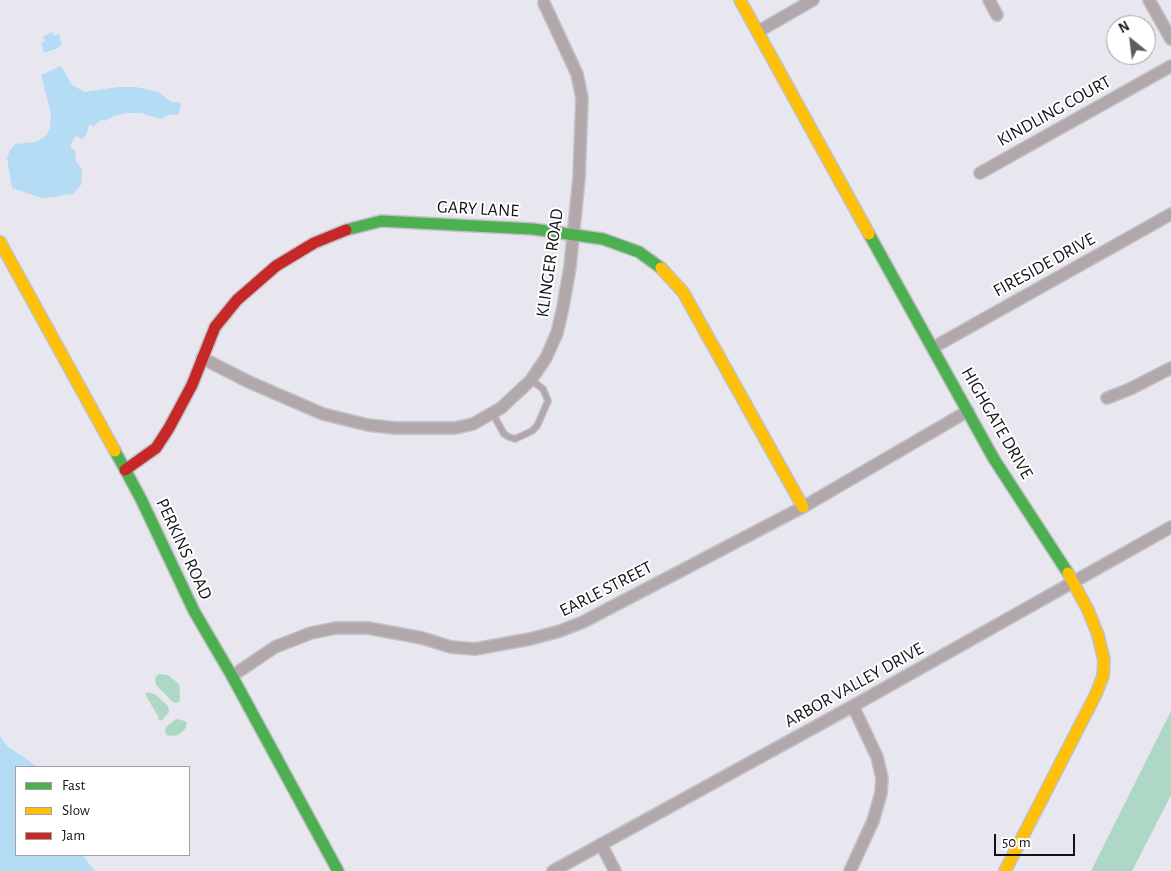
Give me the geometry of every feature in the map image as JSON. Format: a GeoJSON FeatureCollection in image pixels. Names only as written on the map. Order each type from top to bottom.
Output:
{"type":"FeatureCollection","features":[{"type":"Feature","properties":{"kind":"street","name":"HIGHGATE DRIVE"},"geometry":{"type":"LineString","coordinates":[[740,0],[934,347],[994,459],[1074,582],[1098,635],[1104,660],[1103,676],[1096,694],[1005,871]]}},
{"type":"Feature","properties":{"kind":"street"},"geometry":{"type":"LineString","coordinates":[[758,31],[813,0]]}},
{"type":"Feature","properties":{"kind":"street"},"geometry":{"type":"LineString","coordinates":[[989,0],[997,16]]}},
{"type":"Feature","properties":{"kind":"street"},"geometry":{"type":"LineString","coordinates":[[1149,0],[1171,40]]}},
{"type":"Feature","properties":{"kind":"street","name":"KLINGER ROAD"},"geometry":{"type":"LineString","coordinates":[[202,358],[249,382],[323,414],[368,426],[455,428],[473,424],[502,408],[532,380],[546,358],[557,333],[563,307],[579,178],[581,92],[577,74],[544,3]]}},
{"type":"Feature","properties":{"kind":"street","name":"KINDLING COURT"},"geometry":{"type":"LineString","coordinates":[[980,173],[1171,66]]}},
{"type":"Feature","properties":{"kind":"street","name":"FIRESIDE DRIVE"},"geometry":{"type":"LineString","coordinates":[[934,347],[1171,214]]}},
{"type":"Feature","properties":{"kind":"street","name":"GARY LANE"},"geometry":{"type":"LineString","coordinates":[[125,470],[156,448],[169,428],[192,385],[215,326],[237,300],[276,266],[314,243],[354,227],[380,221],[532,229],[603,239],[639,252],[665,271],[682,292],[803,507]]}},
{"type":"Feature","properties":{"kind":"street","name":"PERKINS ROAD"},"geometry":{"type":"LineString","coordinates":[[0,242],[142,499],[194,611],[232,676],[338,871]]}},
{"type":"Feature","properties":{"kind":"street"},"geometry":{"type":"LineString","coordinates":[[1107,398],[1130,389],[1171,368]]}},
{"type":"Feature","properties":{"kind":"street","name":"EARLE STREET"},"geometry":{"type":"LineString","coordinates":[[232,676],[276,647],[311,633],[336,628],[368,628],[422,638],[451,648],[475,650],[560,631],[583,622],[803,507],[968,412]]}},
{"type":"Feature","properties":{"kind":"street","name":"ARBOR VALLEY DRIVE"},"geometry":{"type":"LineString","coordinates":[[552,871],[853,706],[1171,527]]}},
{"type":"Feature","properties":{"kind":"street"},"geometry":{"type":"LineString","coordinates":[[850,871],[873,821],[881,793],[882,778],[877,757],[853,706]]}},
{"type":"Feature","properties":{"kind":"street"},"geometry":{"type":"LineString","coordinates":[[601,844],[615,871]]}},
{"type":"Feature","properties":{"kind":"lane"},"geometry":{"type":"LineString","coordinates":[[492,414],[504,434],[509,438],[515,438],[532,431],[537,426],[548,401],[543,389],[532,380]]}},
{"type":"Feature","properties":{"kind":"green space"},"geometry":{"type":"Polygon","coordinates":[[[159,674],[168,675],[179,684],[179,702],[174,703],[156,685],[155,678],[159,674]]]}},
{"type":"Feature","properties":{"kind":"green space"},"geometry":{"type":"Polygon","coordinates":[[[148,692],[156,695],[168,706],[169,712],[162,720],[158,720],[159,718],[145,694],[148,692]]]}},
{"type":"Feature","properties":{"kind":"green space"},"geometry":{"type":"Polygon","coordinates":[[[1171,711],[1171,795],[1132,871],[1091,871],[1171,711]]]}},
{"type":"Feature","properties":{"kind":"green space"},"geometry":{"type":"Polygon","coordinates":[[[176,719],[187,723],[185,729],[178,735],[167,735],[165,732],[166,727],[176,719]]]}},
{"type":"Feature","properties":{"kind":"water"},"geometry":{"type":"Polygon","coordinates":[[[52,32],[54,36],[58,34],[61,38],[59,40],[63,43],[58,48],[44,53],[41,43],[45,41],[43,37],[52,32]]]}},
{"type":"Feature","properties":{"kind":"water"},"geometry":{"type":"Polygon","coordinates":[[[61,66],[72,85],[85,92],[118,87],[136,87],[158,92],[172,102],[181,102],[179,114],[169,115],[161,119],[141,113],[126,113],[105,121],[102,119],[93,127],[89,125],[83,139],[76,136],[70,146],[75,151],[76,161],[82,170],[81,185],[72,195],[42,198],[12,188],[7,158],[15,144],[36,142],[46,136],[50,128],[51,114],[41,75],[61,66]]]}},
{"type":"Feature","properties":{"kind":"water"},"geometry":{"type":"Polygon","coordinates":[[[0,736],[8,747],[36,766],[15,766],[15,856],[83,856],[95,871],[0,871],[0,736]]]}},
{"type":"Feature","properties":{"kind":"traffic: fast"},"geometry":{"type":"LineString","coordinates":[[346,230],[381,221],[533,229],[603,239],[639,252],[661,268]]}},
{"type":"Feature","properties":{"kind":"traffic: fast"},"geometry":{"type":"LineString","coordinates":[[869,234],[994,459],[1068,573]]}},
{"type":"Feature","properties":{"kind":"traffic: fast"},"geometry":{"type":"LineString","coordinates":[[115,451],[141,499],[194,611],[232,676],[338,871]]}},
{"type":"Feature","properties":{"kind":"traffic: slow"},"geometry":{"type":"LineString","coordinates":[[740,0],[869,234]]}},
{"type":"Feature","properties":{"kind":"traffic: slow"},"geometry":{"type":"LineString","coordinates":[[0,242],[115,451]]}},
{"type":"Feature","properties":{"kind":"traffic: slow"},"geometry":{"type":"LineString","coordinates":[[661,268],[683,292],[803,507]]}},
{"type":"Feature","properties":{"kind":"traffic: slow"},"geometry":{"type":"LineString","coordinates":[[1005,871],[1096,694],[1103,676],[1104,660],[1098,635],[1088,610],[1068,573]]}},
{"type":"Feature","properties":{"kind":"traffic: jam"},"geometry":{"type":"LineString","coordinates":[[125,470],[156,448],[192,385],[215,327],[237,300],[276,266],[314,243],[346,230]]}}]}
